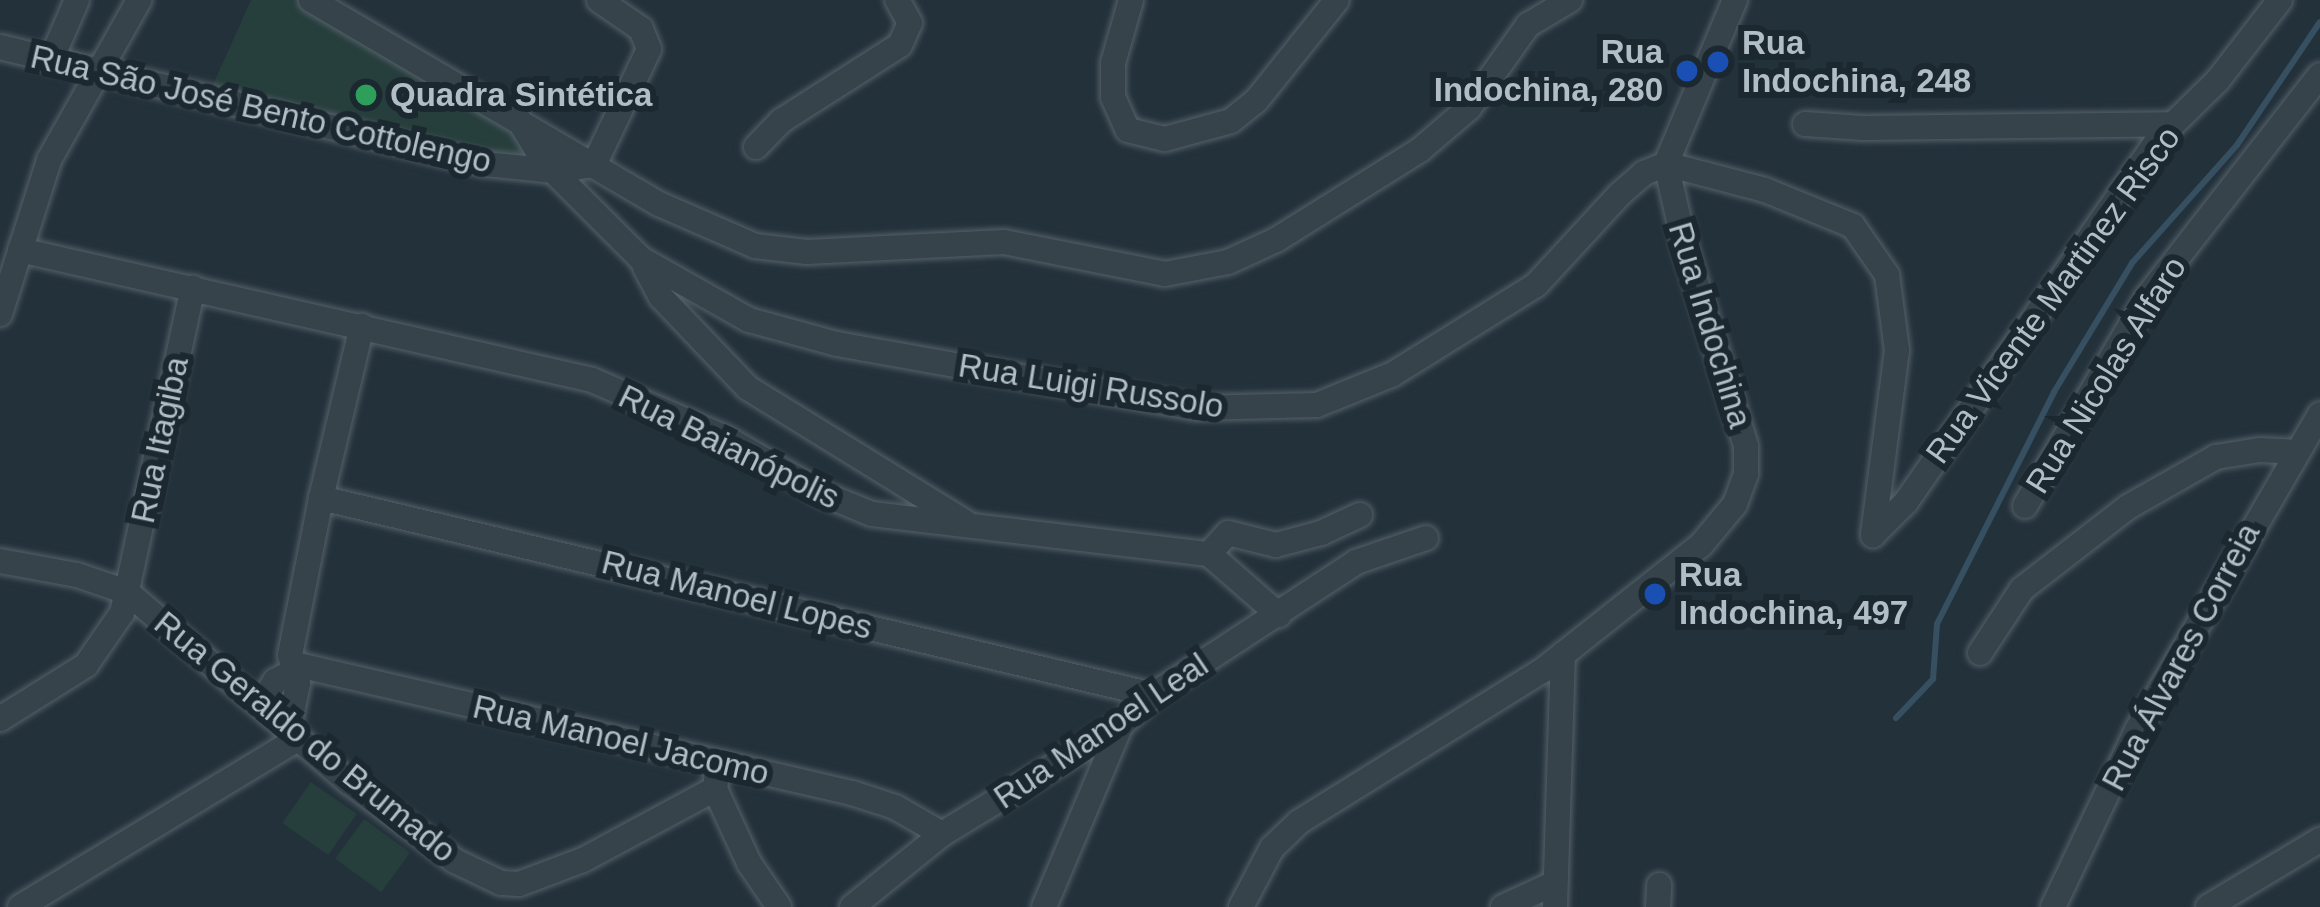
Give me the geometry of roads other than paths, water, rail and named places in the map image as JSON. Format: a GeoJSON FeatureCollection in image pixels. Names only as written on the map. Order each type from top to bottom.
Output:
{"type":"FeatureCollection","features":[{"type":"Feature","properties":{"kind":"street"},"geometry":{"type":"LineString","coordinates":[[52,60],[77,0]]}},
{"type":"Feature","properties":{"kind":"street"},"geometry":{"type":"LineString","coordinates":[[0,314],[49,160],[140,0]]}},
{"type":"Feature","properties":{"kind":"street"},"geometry":{"type":"LineString","coordinates":[[311,0],[347,9],[594,165],[687,219],[755,246],[807,252],[986,241],[1138,271],[1182,272],[1228,262],[1276,240],[1420,150],[1469,107],[1528,25],[1570,0]]}},
{"type":"Feature","properties":{"kind":"street"},"geometry":{"type":"LineString","coordinates":[[594,165],[649,50],[641,29],[599,0]]}},
{"type":"Feature","properties":{"kind":"street"},"geometry":{"type":"LineString","coordinates":[[756,147],[781,121],[899,45],[910,23],[897,0]]}},
{"type":"Feature","properties":{"kind":"street"},"geometry":{"type":"LineString","coordinates":[[1131,0],[1113,63],[1113,97],[1128,130],[1165,139],[1216,127],[1244,111],[1278,79],[1337,0]]}},
{"type":"Feature","properties":{"kind":"street"},"geometry":{"type":"LineString","coordinates":[[1666,164],[1735,0]]}},
{"type":"Feature","properties":{"kind":"street","name":"Rua Vicente Martinez Risco"},"geometry":{"type":"LineString","coordinates":[[1666,164],[1822,212],[1853,226],[1874,248],[1895,310],[1897,350],[1873,535],[1906,502],[2173,124],[2218,80],[2281,0]]}},
{"type":"Feature","properties":{"kind":"street","name":"Rua São José Bento Cottolengo"},"geometry":{"type":"LineString","coordinates":[[0,47],[485,164],[555,171],[594,165]]}},
{"type":"Feature","properties":{"kind":"street","name":"Rua Nicolas Alfaro"},"geometry":{"type":"LineString","coordinates":[[2025,506],[2147,297],[2320,74]]}},
{"type":"Feature","properties":{"kind":"street","name":"Rua Luigi Russolo"},"geometry":{"type":"LineString","coordinates":[[519,120],[538,155],[640,259],[749,320],[837,344],[1196,408],[1317,405],[1393,374],[1536,285],[1620,194],[1644,173],[1666,164]]}},
{"type":"Feature","properties":{"kind":"street"},"geometry":{"type":"LineString","coordinates":[[1805,124],[1863,128],[2173,124]]}},
{"type":"Feature","properties":{"kind":"street","name":"Rua Indochina"},"geometry":{"type":"LineString","coordinates":[[1241,907],[1272,848],[1299,822],[1469,721],[1563,654],[1722,525],[1746,474],[1737,409],[1685,247],[1666,164]]}},
{"type":"Feature","properties":{"kind":"street","name":"Rua Baianópolis"},"geometry":{"type":"LineString","coordinates":[[20,250],[592,380],[726,438],[850,507],[1209,554],[1228,532],[1276,545],[1322,533],[1360,514]]}},
{"type":"Feature","properties":{"kind":"street"},"geometry":{"type":"LineString","coordinates":[[640,259],[661,297],[748,388],[972,526]]}},
{"type":"Feature","properties":{"kind":"street","name":"Rua Itagiba"},"geometry":{"type":"LineString","coordinates":[[0,719],[86,665],[112,632],[127,592],[193,289]]}},
{"type":"Feature","properties":{"kind":"street"},"geometry":{"type":"LineString","coordinates":[[20,907],[59,898],[294,732],[298,683],[290,655],[362,326]]}},
{"type":"Feature","properties":{"kind":"street","name":"Rua Álvares Correia"},"geometry":{"type":"LineString","coordinates":[[2053,907],[2137,730],[2320,414]]}},
{"type":"Feature","properties":{"kind":"street"},"geometry":{"type":"LineString","coordinates":[[1980,653],[2022,589],[2128,507],[2216,457],[2260,450],[2294,452]]}},
{"type":"Feature","properties":{"kind":"street","name":"Rua Manoel Lopes"},"geometry":{"type":"LineString","coordinates":[[322,498],[1153,694]]}},
{"type":"Feature","properties":{"kind":"street","name":"Rua Manoel Leal"},"geometry":{"type":"LineString","coordinates":[[852,907],[942,834],[1121,725],[1153,694],[1356,562],[1426,538]]}},
{"type":"Feature","properties":{"kind":"street"},"geometry":{"type":"LineString","coordinates":[[1209,554],[1279,615]]}},
{"type":"Feature","properties":{"kind":"street","name":"Rua Geraldo do Brumado"},"geometry":{"type":"LineString","coordinates":[[0,561],[77,575],[127,592],[421,837],[501,883],[519,884],[583,860],[717,778]]}},
{"type":"Feature","properties":{"kind":"street"},"geometry":{"type":"LineString","coordinates":[[1502,907],[1555,895],[1563,654]]}},
{"type":"Feature","properties":{"kind":"street"},"geometry":{"type":"LineString","coordinates":[[262,703],[274,681],[294,667]]}},
{"type":"Feature","properties":{"kind":"street","name":"Rua Manoel Jacomo"},"geometry":{"type":"LineString","coordinates":[[294,667],[717,778],[852,793],[896,807],[942,834]]}},
{"type":"Feature","properties":{"kind":"street"},"geometry":{"type":"LineString","coordinates":[[1044,907],[1121,725]]}},
{"type":"Feature","properties":{"kind":"street"},"geometry":{"type":"LineString","coordinates":[[717,778],[749,863],[779,907]]}},
{"type":"Feature","properties":{"kind":"street"},"geometry":{"type":"LineString","coordinates":[[2208,907],[2320,840]]}},
{"type":"Feature","properties":{"kind":"waterway"},"geometry":{"type":"LineString","coordinates":[[1896,718],[1933,679],[1937,624],[2054,392],[2132,263],[2237,145],[2320,22]]}},
{"type":"Feature","properties":{"kind":"place","name":"Rua Indochina, 248"},"geometry":{"type":"Point","coordinates":[1718,62]}},
{"type":"Feature","properties":{"kind":"place","name":"Rua Indochina, 280"},"geometry":{"type":"Point","coordinates":[1687,71]}},
{"type":"Feature","properties":{"kind":"place","name":"Quadra Sintética"},"geometry":{"type":"Point","coordinates":[366,95]}},
{"type":"Feature","properties":{"kind":"place","name":"Rua Indochina, 497"},"geometry":{"type":"Point","coordinates":[1655,594]}}]}
